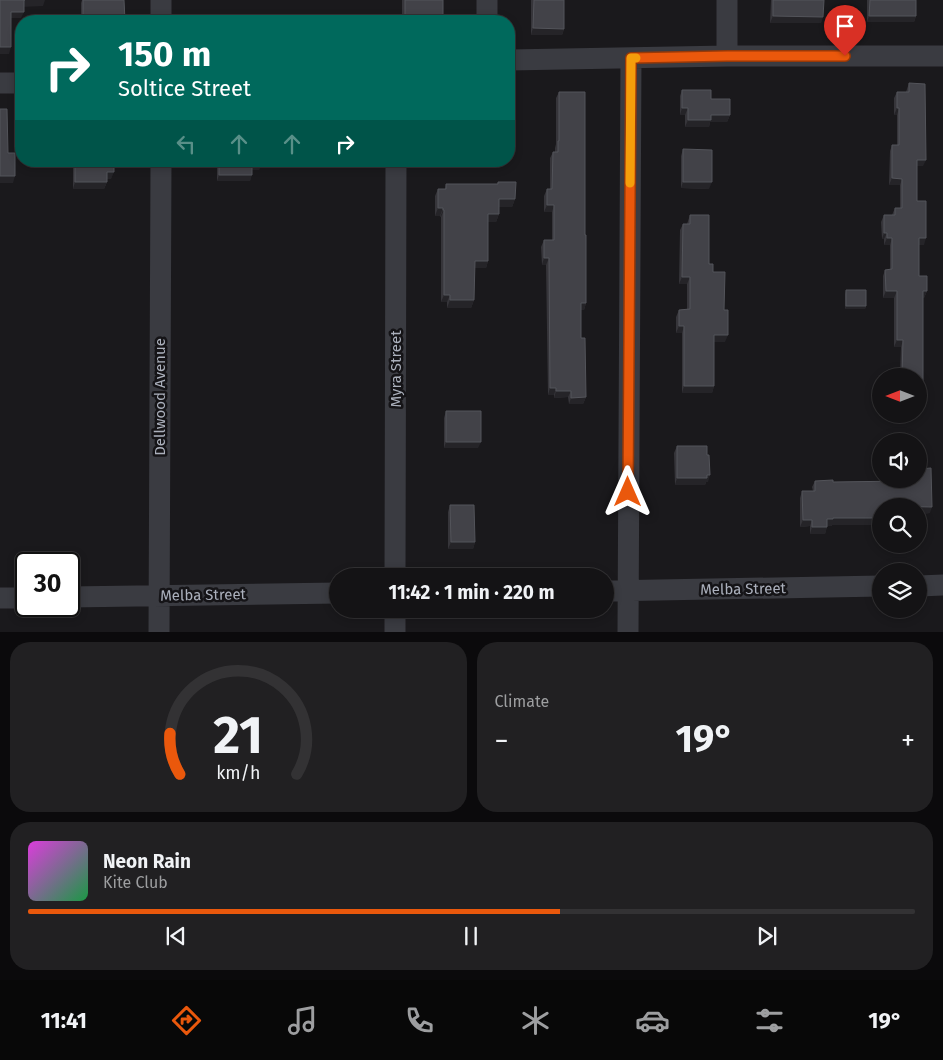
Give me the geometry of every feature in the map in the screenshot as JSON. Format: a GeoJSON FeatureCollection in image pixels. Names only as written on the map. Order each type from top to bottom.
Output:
{"type":"FeatureCollection","features":[{"type":"Feature","properties":{"kind":"street"},"geometry":{"type":"LineString","coordinates":[[161,0],[161,15]]}},
{"type":"Feature","properties":{"kind":"street"},"geometry":{"type":"LineString","coordinates":[[487,0],[488,15]]}},
{"type":"Feature","properties":{"kind":"street"},"geometry":{"type":"LineString","coordinates":[[727,0],[727,56]]}},
{"type":"Feature","properties":{"kind":"street"},"geometry":{"type":"LineString","coordinates":[[515,60],[727,56],[943,56]]}},
{"type":"Feature","properties":{"kind":"street"},"geometry":{"type":"LineString","coordinates":[[628,632],[631,58]]}},
{"type":"Feature","properties":{"kind":"street"},"geometry":{"type":"LineString","coordinates":[[0,83],[15,83]]}},
{"type":"Feature","properties":{"kind":"street","name":"Dellwood Avenue"},"geometry":{"type":"LineString","coordinates":[[159,632],[161,167]]}},
{"type":"Feature","properties":{"kind":"street","name":"Myra Street"},"geometry":{"type":"LineString","coordinates":[[395,568],[396,167]]}},
{"type":"Feature","properties":{"kind":"street"},"geometry":{"type":"LineString","coordinates":[[927,586],[943,585]]}},
{"type":"Feature","properties":{"kind":"street","name":"Melba Street"},"geometry":{"type":"LineString","coordinates":[[614,591],[872,586]]}},
{"type":"Feature","properties":{"kind":"street","name":"Melba Street"},"geometry":{"type":"LineString","coordinates":[[80,597],[329,593]]}},
{"type":"Feature","properties":{"kind":"street"},"geometry":{"type":"LineString","coordinates":[[0,598],[15,598]]}},
{"type":"Feature","properties":{"kind":"street"},"geometry":{"type":"LineString","coordinates":[[395,618],[395,632]]}},
{"type":"Feature","properties":{"kind":"building"},"geometry":{"type":"Polygon","coordinates":[[[0,0],[24,0],[24,12],[11,12],[11,47],[0,47],[0,0]]]}},
{"type":"Feature","properties":{"kind":"building"},"geometry":{"type":"Polygon","coordinates":[[[83,0],[124,0],[125,15],[83,15],[83,0]]]}},
{"type":"Feature","properties":{"kind":"building"},"geometry":{"type":"Polygon","coordinates":[[[405,0],[443,0],[443,15],[405,15],[405,0]]]}},
{"type":"Feature","properties":{"kind":"building"},"geometry":{"type":"Polygon","coordinates":[[[534,0],[564,0],[564,29],[533,28],[534,0]]]}},
{"type":"Feature","properties":{"kind":"building"},"geometry":{"type":"Polygon","coordinates":[[[773,0],[824,0],[823,17],[773,16],[773,0]]]}},
{"type":"Feature","properties":{"kind":"building"},"geometry":{"type":"Polygon","coordinates":[[[870,0],[916,0],[916,16],[869,16],[870,0]]]}},
{"type":"Feature","properties":{"kind":"building"},"geometry":{"type":"Polygon","coordinates":[[[909,83],[925,84],[926,160],[917,160],[917,201],[926,201],[926,238],[919,238],[919,276],[927,276],[927,291],[923,291],[923,368],[902,368],[903,340],[897,340],[897,291],[886,291],[885,270],[892,269],[892,238],[887,238],[887,233],[884,233],[884,215],[895,215],[895,208],[902,208],[902,179],[892,178],[892,145],[899,145],[897,92],[909,92],[909,83]]]}},
{"type":"Feature","properties":{"kind":"building"},"geometry":{"type":"Polygon","coordinates":[[[682,90],[711,90],[711,99],[730,99],[730,115],[711,115],[711,120],[688,120],[688,108],[682,108],[682,90]]]}},
{"type":"Feature","properties":{"kind":"building"},"geometry":{"type":"Polygon","coordinates":[[[559,92],[585,92],[586,303],[581,303],[581,338],[585,338],[586,397],[571,398],[571,391],[556,391],[556,388],[550,388],[549,258],[544,258],[544,240],[554,240],[554,205],[547,205],[547,189],[552,189],[553,152],[558,152],[559,92]]]}},
{"type":"Feature","properties":{"kind":"building"},"geometry":{"type":"Polygon","coordinates":[[[0,109],[7,109],[8,153],[15,153],[15,176],[0,176],[0,109]]]}},
{"type":"Feature","properties":{"kind":"building"},"geometry":{"type":"Polygon","coordinates":[[[683,149],[712,150],[712,182],[683,182],[683,149]]]}},
{"type":"Feature","properties":{"kind":"building"},"geometry":{"type":"Polygon","coordinates":[[[75,167],[114,167],[114,172],[107,172],[107,182],[75,182],[75,167]]]}},
{"type":"Feature","properties":{"kind":"building"},"geometry":{"type":"Polygon","coordinates":[[[219,167],[252,167],[252,175],[219,175],[219,167]]]}},
{"type":"Feature","properties":{"kind":"building"},"geometry":{"type":"Polygon","coordinates":[[[498,182],[516,182],[515,199],[499,199],[499,214],[488,214],[488,261],[475,261],[474,300],[450,300],[450,295],[444,295],[444,210],[443,208],[438,208],[438,189],[446,189],[446,184],[498,184],[498,182]]]}},
{"type":"Feature","properties":{"kind":"building"},"geometry":{"type":"Polygon","coordinates":[[[690,215],[709,215],[709,264],[713,264],[713,272],[725,272],[724,310],[728,310],[728,335],[714,335],[714,386],[684,386],[684,326],[679,326],[679,310],[690,309],[690,277],[682,277],[683,224],[690,224],[690,215]]]}},
{"type":"Feature","properties":{"kind":"building"},"geometry":{"type":"Polygon","coordinates":[[[846,290],[866,290],[866,306],[846,306],[846,290]]]}},
{"type":"Feature","properties":{"kind":"building"},"geometry":{"type":"Polygon","coordinates":[[[446,411],[481,411],[481,442],[446,442],[446,411]]]}},
{"type":"Feature","properties":{"kind":"building"},"geometry":{"type":"Polygon","coordinates":[[[677,446],[707,446],[710,475],[707,475],[707,478],[677,478],[677,446]]]}},
{"type":"Feature","properties":{"kind":"building"},"geometry":{"type":"Polygon","coordinates":[[[927,468],[931,468],[932,507],[927,507],[927,498],[872,498],[872,518],[827,519],[827,527],[812,527],[812,520],[803,520],[802,491],[815,491],[815,481],[872,481],[872,488],[927,488],[927,468]]]}},
{"type":"Feature","properties":{"kind":"building"},"geometry":{"type":"Polygon","coordinates":[[[450,505],[474,505],[475,542],[451,542],[450,505]]]}},
{"type":"Feature","properties":{"kind":"slow traffic"},"geometry":{"type":"LineString","coordinates":[[630,183],[631,58],[636,58]]}},
{"type":"Feature","properties":{"kind":"route"},"geometry":{"type":"LineString","coordinates":[[628,492],[631,58],[845,56]]}}]}
